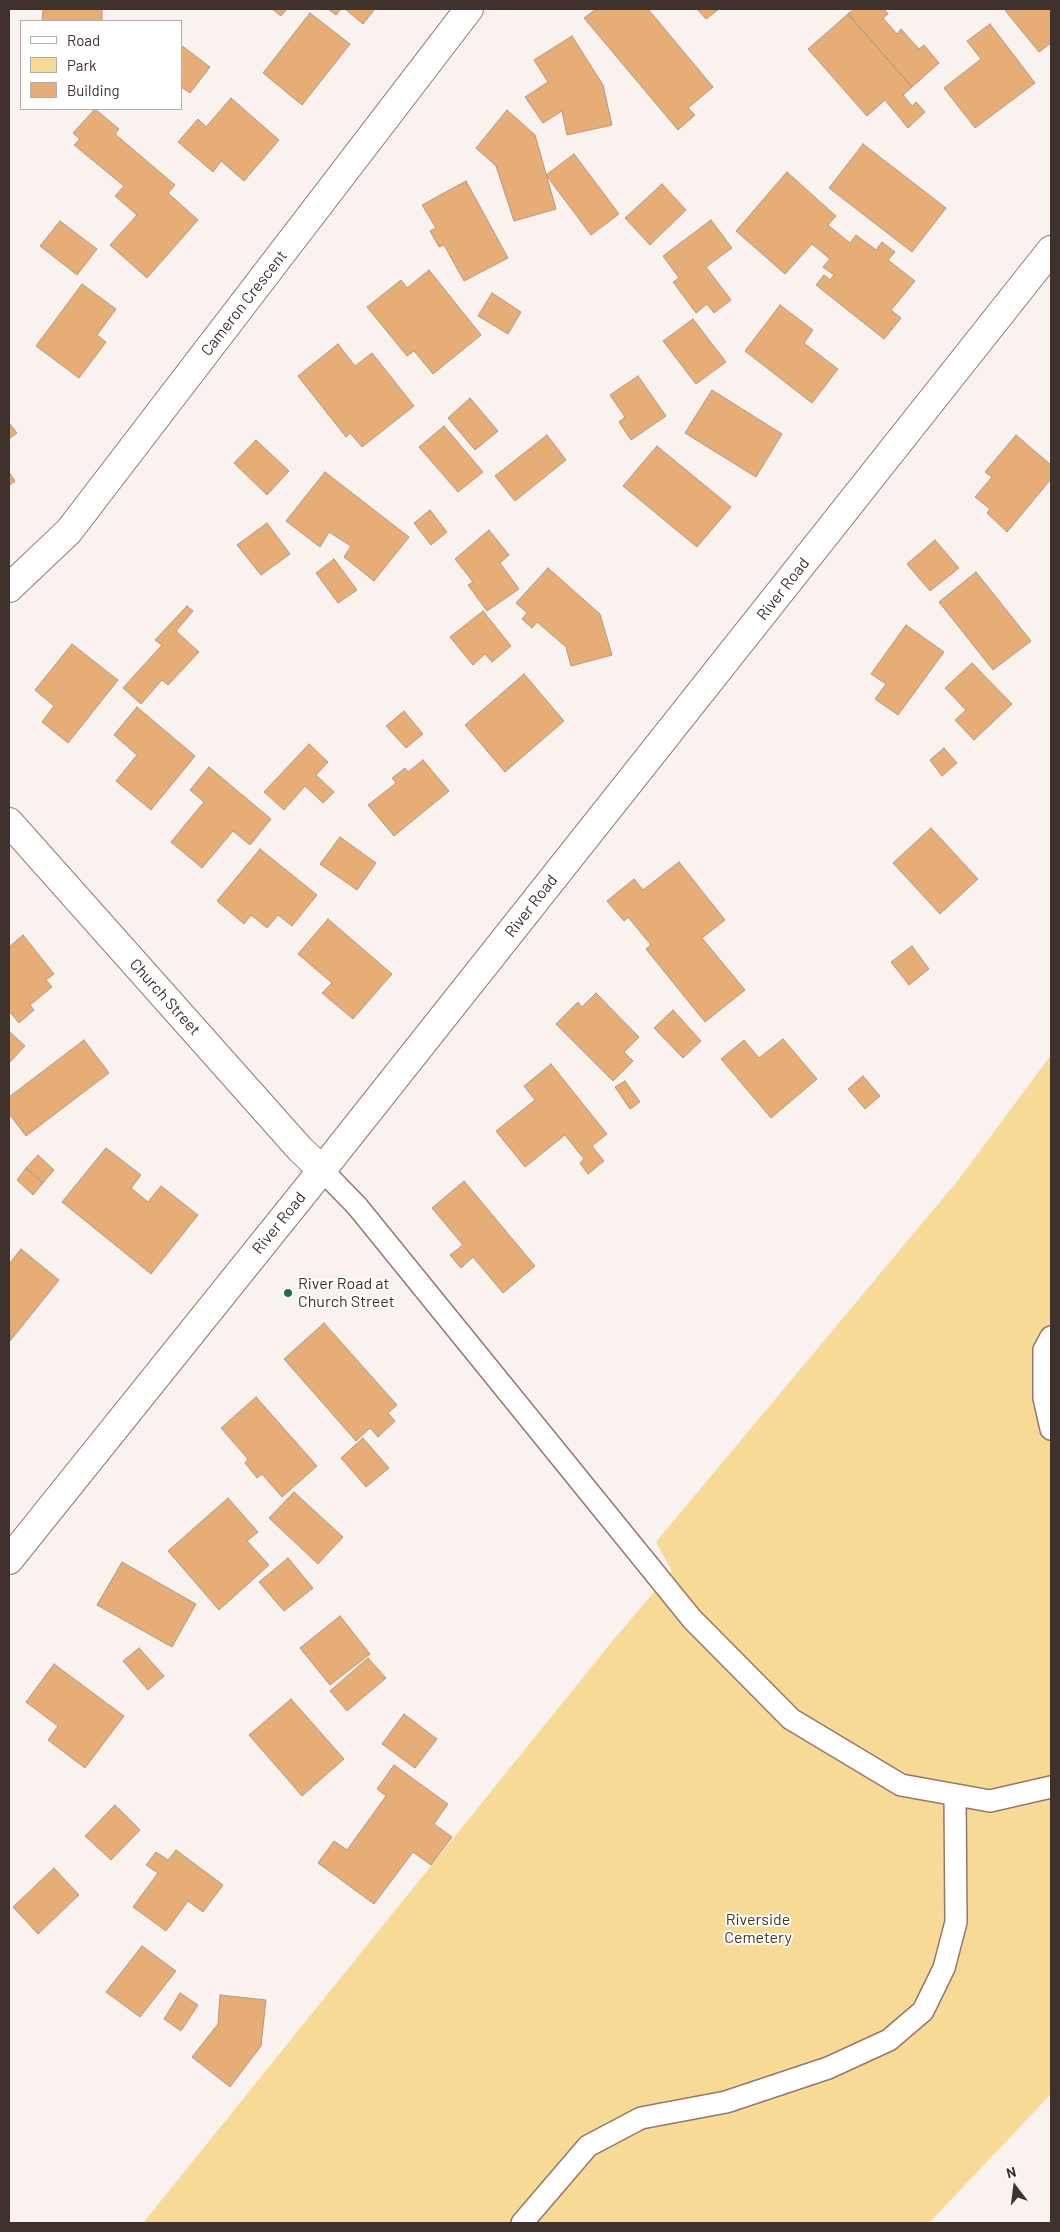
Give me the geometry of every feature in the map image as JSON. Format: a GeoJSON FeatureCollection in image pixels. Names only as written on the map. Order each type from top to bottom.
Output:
{"type":"FeatureCollection","features":[{"type":"Feature","properties":{"kind":"street","name":"Cameron Crescent"},"geometry":{"type":"LineString","coordinates":[[9,588],[69,531],[470,9]]}},
{"type":"Feature","properties":{"kind":"street","name":"River Road"},"geometry":{"type":"LineString","coordinates":[[9,1560],[322,1170],[1051,250]]}},
{"type":"Feature","properties":{"kind":"street","name":"Church Street"},"geometry":{"type":"LineString","coordinates":[[9,822],[300,1149],[322,1170]]}},
{"type":"Feature","properties":{"kind":"lane"},"geometry":{"type":"LineString","coordinates":[[322,1170],[357,1206],[692,1619],[791,1719],[901,1786],[990,1801],[1051,1787]]}},
{"type":"Feature","properties":{"kind":"lane"},"geometry":{"type":"LineString","coordinates":[[1051,1337],[1044,1350],[1044,1398],[1051,1429]]}},
{"type":"Feature","properties":{"kind":"lane"},"geometry":{"type":"LineString","coordinates":[[522,2223],[588,2146],[642,2118],[726,2102],[828,2068],[889,2040],[923,2011],[944,1968],[956,1922],[955,1795]]}},
{"type":"Feature","properties":{"kind":"green space","name":"Riverside Cemetery"},"geometry":{"type":"Polygon","coordinates":[[[1051,1055],[1051,2094],[929,2223],[143,2223],[614,1639],[672,1571],[656,1542],[959,1179],[1051,1055]]]}},
{"type":"Feature","properties":{"kind":"building"},"geometry":{"type":"Polygon","coordinates":[[[43,9],[102,9],[102,20],[42,20],[43,9]]]}},
{"type":"Feature","properties":{"kind":"building"},"geometry":{"type":"Polygon","coordinates":[[[272,9],[287,9],[281,16],[272,9]]]}},
{"type":"Feature","properties":{"kind":"building"},"geometry":{"type":"Polygon","coordinates":[[[328,9],[341,9],[336,15],[328,9]]]}},
{"type":"Feature","properties":{"kind":"building"},"geometry":{"type":"Polygon","coordinates":[[[345,9],[375,9],[363,24],[345,9]]]}},
{"type":"Feature","properties":{"kind":"building"},"geometry":{"type":"Polygon","coordinates":[[[596,9],[648,9],[713,87],[688,108],[695,115],[678,130],[584,18],[596,9]]]}},
{"type":"Feature","properties":{"kind":"building"},"geometry":{"type":"Polygon","coordinates":[[[697,9],[719,9],[706,19],[697,9]]]}},
{"type":"Feature","properties":{"kind":"building"},"geometry":{"type":"Polygon","coordinates":[[[854,9],[884,9],[888,14],[883,18],[897,34],[901,29],[919,49],[924,45],[939,63],[912,87],[848,14],[854,9]]]}},
{"type":"Feature","properties":{"kind":"building"},"geometry":{"type":"Polygon","coordinates":[[[1004,9],[1051,9],[1051,43],[1039,52],[1004,9]]]}},
{"type":"Feature","properties":{"kind":"building"},"geometry":{"type":"Polygon","coordinates":[[[310,13],[350,44],[302,105],[263,73],[310,13]]]}},
{"type":"Feature","properties":{"kind":"building"},"geometry":{"type":"Polygon","coordinates":[[[848,14],[912,87],[903,95],[912,106],[916,102],[925,112],[908,128],[885,100],[867,116],[808,49],[848,14]]]}},
{"type":"Feature","properties":{"kind":"building"},"geometry":{"type":"Polygon","coordinates":[[[990,24],[1035,83],[975,128],[944,88],[981,59],[967,41],[990,24]]]}},
{"type":"Feature","properties":{"kind":"building"},"geometry":{"type":"Polygon","coordinates":[[[572,36],[603,85],[612,125],[567,135],[562,111],[543,123],[525,97],[548,82],[534,60],[572,36]]]}},
{"type":"Feature","properties":{"kind":"building"},"geometry":{"type":"Polygon","coordinates":[[[182,46],[210,67],[190,93],[182,88],[182,46]]]}},
{"type":"Feature","properties":{"kind":"building"},"geometry":{"type":"Polygon","coordinates":[[[231,98],[279,140],[244,181],[221,161],[213,172],[178,142],[198,119],[206,127],[231,98]]]}},
{"type":"Feature","properties":{"kind":"building"},"geometry":{"type":"Polygon","coordinates":[[[96,110],[119,129],[115,134],[175,185],[168,193],[198,220],[147,278],[110,245],[137,215],[115,196],[124,186],[74,145],[80,139],[73,133],[96,110]]]}},
{"type":"Feature","properties":{"kind":"building"},"geometry":{"type":"Polygon","coordinates":[[[507,110],[535,135],[556,209],[514,221],[496,166],[476,148],[507,110]]]}},
{"type":"Feature","properties":{"kind":"building"},"geometry":{"type":"Polygon","coordinates":[[[863,144],[946,208],[912,252],[829,188],[863,144]]]}},
{"type":"Feature","properties":{"kind":"building"},"geometry":{"type":"Polygon","coordinates":[[[574,154],[619,214],[591,235],[546,175],[574,154]]]}},
{"type":"Feature","properties":{"kind":"building"},"geometry":{"type":"Polygon","coordinates":[[[787,172],[836,216],[828,225],[850,243],[856,235],[876,250],[882,242],[895,252],[888,260],[915,281],[891,310],[901,318],[884,339],[816,285],[824,275],[830,280],[834,275],[823,267],[830,259],[812,244],[785,274],[736,231],[787,172]]]}},
{"type":"Feature","properties":{"kind":"building"},"geometry":{"type":"Polygon","coordinates":[[[466,181],[508,258],[464,281],[444,245],[439,247],[430,231],[436,228],[422,205],[466,181]]]}},
{"type":"Feature","properties":{"kind":"building"},"geometry":{"type":"Polygon","coordinates":[[[662,184],[686,210],[650,245],[625,218],[662,184]]]}},
{"type":"Feature","properties":{"kind":"building"},"geometry":{"type":"Polygon","coordinates":[[[711,220],[732,248],[706,267],[731,300],[714,313],[707,304],[696,313],[673,282],[679,278],[663,256],[711,220]]]}},
{"type":"Feature","properties":{"kind":"building"},"geometry":{"type":"Polygon","coordinates":[[[60,221],[97,249],[77,275],[40,246],[60,221]]]}},
{"type":"Feature","properties":{"kind":"building"},"geometry":{"type":"Polygon","coordinates":[[[429,270],[481,335],[433,374],[414,351],[407,356],[367,307],[401,280],[407,288],[429,270]]]}},
{"type":"Feature","properties":{"kind":"building"},"geometry":{"type":"Polygon","coordinates":[[[82,284],[116,309],[97,335],[106,342],[79,378],[36,346],[82,284]]]}},
{"type":"Feature","properties":{"kind":"building"},"geometry":{"type":"Polygon","coordinates":[[[492,293],[521,312],[508,334],[478,316],[492,293]]]}},
{"type":"Feature","properties":{"kind":"building"},"geometry":{"type":"Polygon","coordinates":[[[780,305],[813,330],[804,343],[838,369],[812,403],[745,351],[780,305]]]}},
{"type":"Feature","properties":{"kind":"building"},"geometry":{"type":"Polygon","coordinates":[[[693,319],[726,362],[696,384],[663,341],[693,319]]]}},
{"type":"Feature","properties":{"kind":"building"},"geometry":{"type":"Polygon","coordinates":[[[338,344],[355,366],[372,353],[414,406],[362,447],[350,433],[346,437],[298,376],[338,344]]]}},
{"type":"Feature","properties":{"kind":"building"},"geometry":{"type":"Polygon","coordinates":[[[638,376],[666,416],[631,440],[619,422],[625,417],[610,395],[638,376]]]}},
{"type":"Feature","properties":{"kind":"building"},"geometry":{"type":"Polygon","coordinates":[[[712,390],[782,434],[756,477],[685,433],[712,390]]]}},
{"type":"Feature","properties":{"kind":"building"},"geometry":{"type":"Polygon","coordinates":[[[470,398],[498,431],[475,450],[448,418],[470,398]]]}},
{"type":"Feature","properties":{"kind":"building"},"geometry":{"type":"Polygon","coordinates":[[[9,423],[17,433],[9,439],[9,423]]]}},
{"type":"Feature","properties":{"kind":"building"},"geometry":{"type":"Polygon","coordinates":[[[444,426],[483,472],[458,492],[419,447],[444,426]]]}},
{"type":"Feature","properties":{"kind":"building"},"geometry":{"type":"Polygon","coordinates":[[[547,435],[566,460],[515,501],[495,476],[547,435]]]}},
{"type":"Feature","properties":{"kind":"building"},"geometry":{"type":"Polygon","coordinates":[[[1016,435],[1051,465],[1051,479],[1007,532],[987,513],[990,509],[975,497],[992,477],[985,472],[1016,435]]]}},
{"type":"Feature","properties":{"kind":"building"},"geometry":{"type":"Polygon","coordinates":[[[256,440],[289,471],[267,495],[234,463],[256,440]]]}},
{"type":"Feature","properties":{"kind":"building"},"geometry":{"type":"Polygon","coordinates":[[[657,446],[731,507],[697,547],[623,486],[657,446]]]}},
{"type":"Feature","properties":{"kind":"building"},"geometry":{"type":"Polygon","coordinates":[[[9,472],[15,481],[9,486],[9,472]]]}},
{"type":"Feature","properties":{"kind":"building"},"geometry":{"type":"Polygon","coordinates":[[[325,472],[409,537],[374,581],[344,557],[351,546],[329,532],[320,547],[286,521],[325,472]]]}},
{"type":"Feature","properties":{"kind":"building"},"geometry":{"type":"Polygon","coordinates":[[[430,510],[447,532],[431,545],[414,523],[430,510]]]}},
{"type":"Feature","properties":{"kind":"building"},"geometry":{"type":"Polygon","coordinates":[[[267,523],[290,554],[261,575],[237,545],[267,523]]]}},
{"type":"Feature","properties":{"kind":"building"},"geometry":{"type":"Polygon","coordinates":[[[489,530],[509,555],[500,563],[519,589],[487,611],[468,585],[473,582],[455,559],[489,530]]]}},
{"type":"Feature","properties":{"kind":"building"},"geometry":{"type":"Polygon","coordinates":[[[935,540],[959,568],[930,591],[907,564],[935,540]]]}},
{"type":"Feature","properties":{"kind":"building"},"geometry":{"type":"Polygon","coordinates":[[[334,559],[357,590],[338,603],[316,573],[334,559]]]}},
{"type":"Feature","properties":{"kind":"building"},"geometry":{"type":"Polygon","coordinates":[[[548,568],[600,614],[612,655],[571,666],[566,647],[537,622],[532,628],[522,619],[527,613],[516,603],[548,568]]]}},
{"type":"Feature","properties":{"kind":"building"},"geometry":{"type":"Polygon","coordinates":[[[976,572],[1031,641],[993,670],[939,602],[976,572]]]}},
{"type":"Feature","properties":{"kind":"building"},"geometry":{"type":"Polygon","coordinates":[[[187,606],[193,611],[176,631],[199,652],[168,685],[162,680],[141,704],[123,688],[162,645],[155,640],[187,606]]]}},
{"type":"Feature","properties":{"kind":"building"},"geometry":{"type":"Polygon","coordinates":[[[483,611],[511,646],[492,662],[485,654],[473,665],[450,637],[483,611]]]}},
{"type":"Feature","properties":{"kind":"building"},"geometry":{"type":"Polygon","coordinates":[[[906,625],[944,652],[898,715],[875,699],[886,684],[871,674],[906,625]]]}},
{"type":"Feature","properties":{"kind":"building"},"geometry":{"type":"Polygon","coordinates":[[[72,644],[118,680],[68,743],[42,722],[54,706],[35,690],[72,644]]]}},
{"type":"Feature","properties":{"kind":"building"},"geometry":{"type":"Polygon","coordinates":[[[972,663],[1012,704],[974,740],[955,720],[966,710],[945,688],[972,663]]]}},
{"type":"Feature","properties":{"kind":"building"},"geometry":{"type":"Polygon","coordinates":[[[524,674],[564,721],[505,772],[465,725],[524,674]]]}},
{"type":"Feature","properties":{"kind":"building"},"geometry":{"type":"Polygon","coordinates":[[[137,707],[195,756],[151,810],[116,781],[137,755],[114,735],[137,707]]]}},
{"type":"Feature","properties":{"kind":"building"},"geometry":{"type":"Polygon","coordinates":[[[404,711],[423,734],[406,748],[386,726],[404,711]]]}},
{"type":"Feature","properties":{"kind":"building"},"geometry":{"type":"Polygon","coordinates":[[[309,744],[328,762],[316,775],[334,792],[323,803],[305,786],[284,810],[264,792],[309,744]]]}},
{"type":"Feature","properties":{"kind":"building"},"geometry":{"type":"Polygon","coordinates":[[[944,748],[957,763],[942,776],[930,760],[944,748]]]}},
{"type":"Feature","properties":{"kind":"building"},"geometry":{"type":"Polygon","coordinates":[[[423,760],[449,791],[394,836],[368,805],[396,783],[392,778],[405,768],[408,772],[423,760]]]}},
{"type":"Feature","properties":{"kind":"building"},"geometry":{"type":"Polygon","coordinates":[[[209,767],[271,819],[250,845],[233,831],[202,868],[171,842],[204,802],[190,790],[209,767]]]}},
{"type":"Feature","properties":{"kind":"building"},"geometry":{"type":"Polygon","coordinates":[[[931,828],[978,879],[940,914],[893,863],[931,828]]]}},
{"type":"Feature","properties":{"kind":"building"},"geometry":{"type":"Polygon","coordinates":[[[340,837],[376,863],[357,890],[320,864],[340,837]]]}},
{"type":"Feature","properties":{"kind":"building"},"geometry":{"type":"Polygon","coordinates":[[[260,849],[317,895],[292,926],[278,915],[267,928],[251,915],[244,924],[217,901],[260,849]]]}},
{"type":"Feature","properties":{"kind":"building"},"geometry":{"type":"Polygon","coordinates":[[[679,862],[725,920],[702,938],[745,990],[705,1022],[646,949],[651,945],[628,917],[624,921],[607,901],[634,879],[643,890],[679,862]]]}},
{"type":"Feature","properties":{"kind":"building"},"geometry":{"type":"Polygon","coordinates":[[[328,919],[392,974],[353,1019],[322,993],[332,983],[298,954],[328,919]]]}},
{"type":"Feature","properties":{"kind":"building"},"geometry":{"type":"Polygon","coordinates":[[[23,935],[54,974],[46,980],[52,987],[30,1005],[34,1010],[19,1023],[9,1011],[9,947],[23,935]]]}},
{"type":"Feature","properties":{"kind":"building"},"geometry":{"type":"Polygon","coordinates":[[[912,946],[929,969],[909,985],[891,962],[912,946]]]}},
{"type":"Feature","properties":{"kind":"building"},"geometry":{"type":"Polygon","coordinates":[[[596,993],[639,1037],[624,1052],[633,1061],[613,1081],[556,1024],[578,1002],[582,1007],[596,993]]]}},
{"type":"Feature","properties":{"kind":"building"},"geometry":{"type":"Polygon","coordinates":[[[673,1010],[701,1041],[683,1058],[654,1028],[673,1010]]]}},
{"type":"Feature","properties":{"kind":"building"},"geometry":{"type":"Polygon","coordinates":[[[9,1031],[25,1046],[9,1063],[9,1031]]]}},
{"type":"Feature","properties":{"kind":"building"},"geometry":{"type":"Polygon","coordinates":[[[783,1039],[817,1079],[771,1118],[721,1059],[744,1040],[759,1058],[783,1039]]]}},
{"type":"Feature","properties":{"kind":"building"},"geometry":{"type":"Polygon","coordinates":[[[84,1040],[109,1073],[26,1136],[9,1114],[9,1097],[84,1040]]]}},
{"type":"Feature","properties":{"kind":"building"},"geometry":{"type":"Polygon","coordinates":[[[551,1064],[607,1134],[592,1146],[604,1161],[588,1174],[580,1163],[584,1159],[565,1135],[525,1167],[496,1131],[535,1100],[524,1086],[551,1064]]]}},
{"type":"Feature","properties":{"kind":"building"},"geometry":{"type":"Polygon","coordinates":[[[863,1076],[880,1096],[865,1109],[848,1089],[863,1076]]]}},
{"type":"Feature","properties":{"kind":"building"},"geometry":{"type":"Polygon","coordinates":[[[625,1081],[640,1102],[630,1109],[615,1087],[625,1081]]]}},
{"type":"Feature","properties":{"kind":"building"},"geometry":{"type":"Polygon","coordinates":[[[106,1148],[141,1175],[131,1188],[148,1202],[161,1186],[198,1215],[151,1274],[62,1202],[106,1148]]]}},
{"type":"Feature","properties":{"kind":"building"},"geometry":{"type":"Polygon","coordinates":[[[38,1155],[54,1170],[43,1183],[26,1168],[38,1155]]]}},
{"type":"Feature","properties":{"kind":"building"},"geometry":{"type":"Polygon","coordinates":[[[26,1168],[43,1183],[33,1195],[17,1180],[26,1168]]]}},
{"type":"Feature","properties":{"kind":"building"},"geometry":{"type":"Polygon","coordinates":[[[464,1181],[535,1266],[503,1293],[473,1257],[461,1268],[450,1255],[463,1245],[432,1208],[464,1181]]]}},
{"type":"Feature","properties":{"kind":"building"},"geometry":{"type":"Polygon","coordinates":[[[21,1249],[59,1280],[10,1341],[9,1264],[21,1249]]]}},
{"type":"Feature","properties":{"kind":"building"},"geometry":{"type":"Polygon","coordinates":[[[324,1323],[397,1405],[388,1413],[395,1421],[378,1437],[370,1428],[356,1441],[284,1359],[324,1323]]]}},
{"type":"Feature","properties":{"kind":"building"},"geometry":{"type":"Polygon","coordinates":[[[256,1397],[317,1466],[282,1497],[262,1474],[257,1478],[245,1463],[248,1459],[221,1428],[256,1397]]]}},
{"type":"Feature","properties":{"kind":"building"},"geometry":{"type":"Polygon","coordinates":[[[363,1438],[389,1468],[366,1487],[341,1458],[363,1438]]]}},
{"type":"Feature","properties":{"kind":"building"},"geometry":{"type":"Polygon","coordinates":[[[294,1492],[343,1537],[318,1564],[269,1518],[294,1492]]]}},
{"type":"Feature","properties":{"kind":"building"},"geometry":{"type":"Polygon","coordinates":[[[228,1498],[258,1532],[247,1541],[269,1565],[219,1610],[168,1551],[228,1498]]]}},
{"type":"Feature","properties":{"kind":"building"},"geometry":{"type":"Polygon","coordinates":[[[288,1558],[313,1588],[284,1611],[259,1582],[288,1558]]]}},
{"type":"Feature","properties":{"kind":"building"},"geometry":{"type":"Polygon","coordinates":[[[122,1562],[196,1604],[172,1647],[97,1605],[122,1562]]]}},
{"type":"Feature","properties":{"kind":"building"},"geometry":{"type":"Polygon","coordinates":[[[340,1616],[370,1654],[330,1685],[300,1648],[340,1616]]]}},
{"type":"Feature","properties":{"kind":"building"},"geometry":{"type":"Polygon","coordinates":[[[139,1648],[164,1676],[148,1690],[123,1661],[139,1648]]]}},
{"type":"Feature","properties":{"kind":"building"},"geometry":{"type":"Polygon","coordinates":[[[368,1658],[386,1678],[347,1711],[330,1691],[368,1658]]]}},
{"type":"Feature","properties":{"kind":"building"},"geometry":{"type":"Polygon","coordinates":[[[54,1664],[124,1716],[85,1768],[48,1740],[58,1726],[26,1702],[54,1664]]]}},
{"type":"Feature","properties":{"kind":"building"},"geometry":{"type":"Polygon","coordinates":[[[291,1699],[344,1759],[302,1796],[249,1735],[291,1699]]]}},
{"type":"Feature","properties":{"kind":"building"},"geometry":{"type":"Polygon","coordinates":[[[404,1714],[437,1739],[415,1768],[382,1744],[404,1714]]]}},
{"type":"Feature","properties":{"kind":"building"},"geometry":{"type":"Polygon","coordinates":[[[394,1765],[448,1804],[434,1824],[452,1837],[431,1865],[413,1852],[374,1904],[318,1863],[334,1841],[347,1850],[386,1796],[377,1789],[394,1765]]]}},
{"type":"Feature","properties":{"kind":"building"},"geometry":{"type":"Polygon","coordinates":[[[115,1805],[140,1830],[111,1860],[85,1836],[115,1805]]]}},
{"type":"Feature","properties":{"kind":"building"},"geometry":{"type":"Polygon","coordinates":[[[176,1850],[223,1885],[203,1912],[188,1901],[166,1931],[133,1907],[158,1873],[146,1865],[156,1852],[168,1860],[176,1850]]]}},
{"type":"Feature","properties":{"kind":"building"},"geometry":{"type":"Polygon","coordinates":[[[54,1868],[79,1895],[38,1934],[13,1907],[54,1868]]]}},
{"type":"Feature","properties":{"kind":"building"},"geometry":{"type":"Polygon","coordinates":[[[142,1946],[176,1971],[140,2017],[106,1992],[142,1946]]]}},
{"type":"Feature","properties":{"kind":"building"},"geometry":{"type":"Polygon","coordinates":[[[180,1993],[198,2005],[181,2031],[164,2019],[180,1993]]]}},
{"type":"Feature","properties":{"kind":"building"},"geometry":{"type":"Polygon","coordinates":[[[220,1995],[266,2000],[261,2046],[230,2087],[192,2057],[218,2024],[220,1995]]]}},
{"type":"Feature","properties":{"kind":"place","name":"River Road at Church Street"},"geometry":{"type":"Point","coordinates":[288,1293]}}]}
